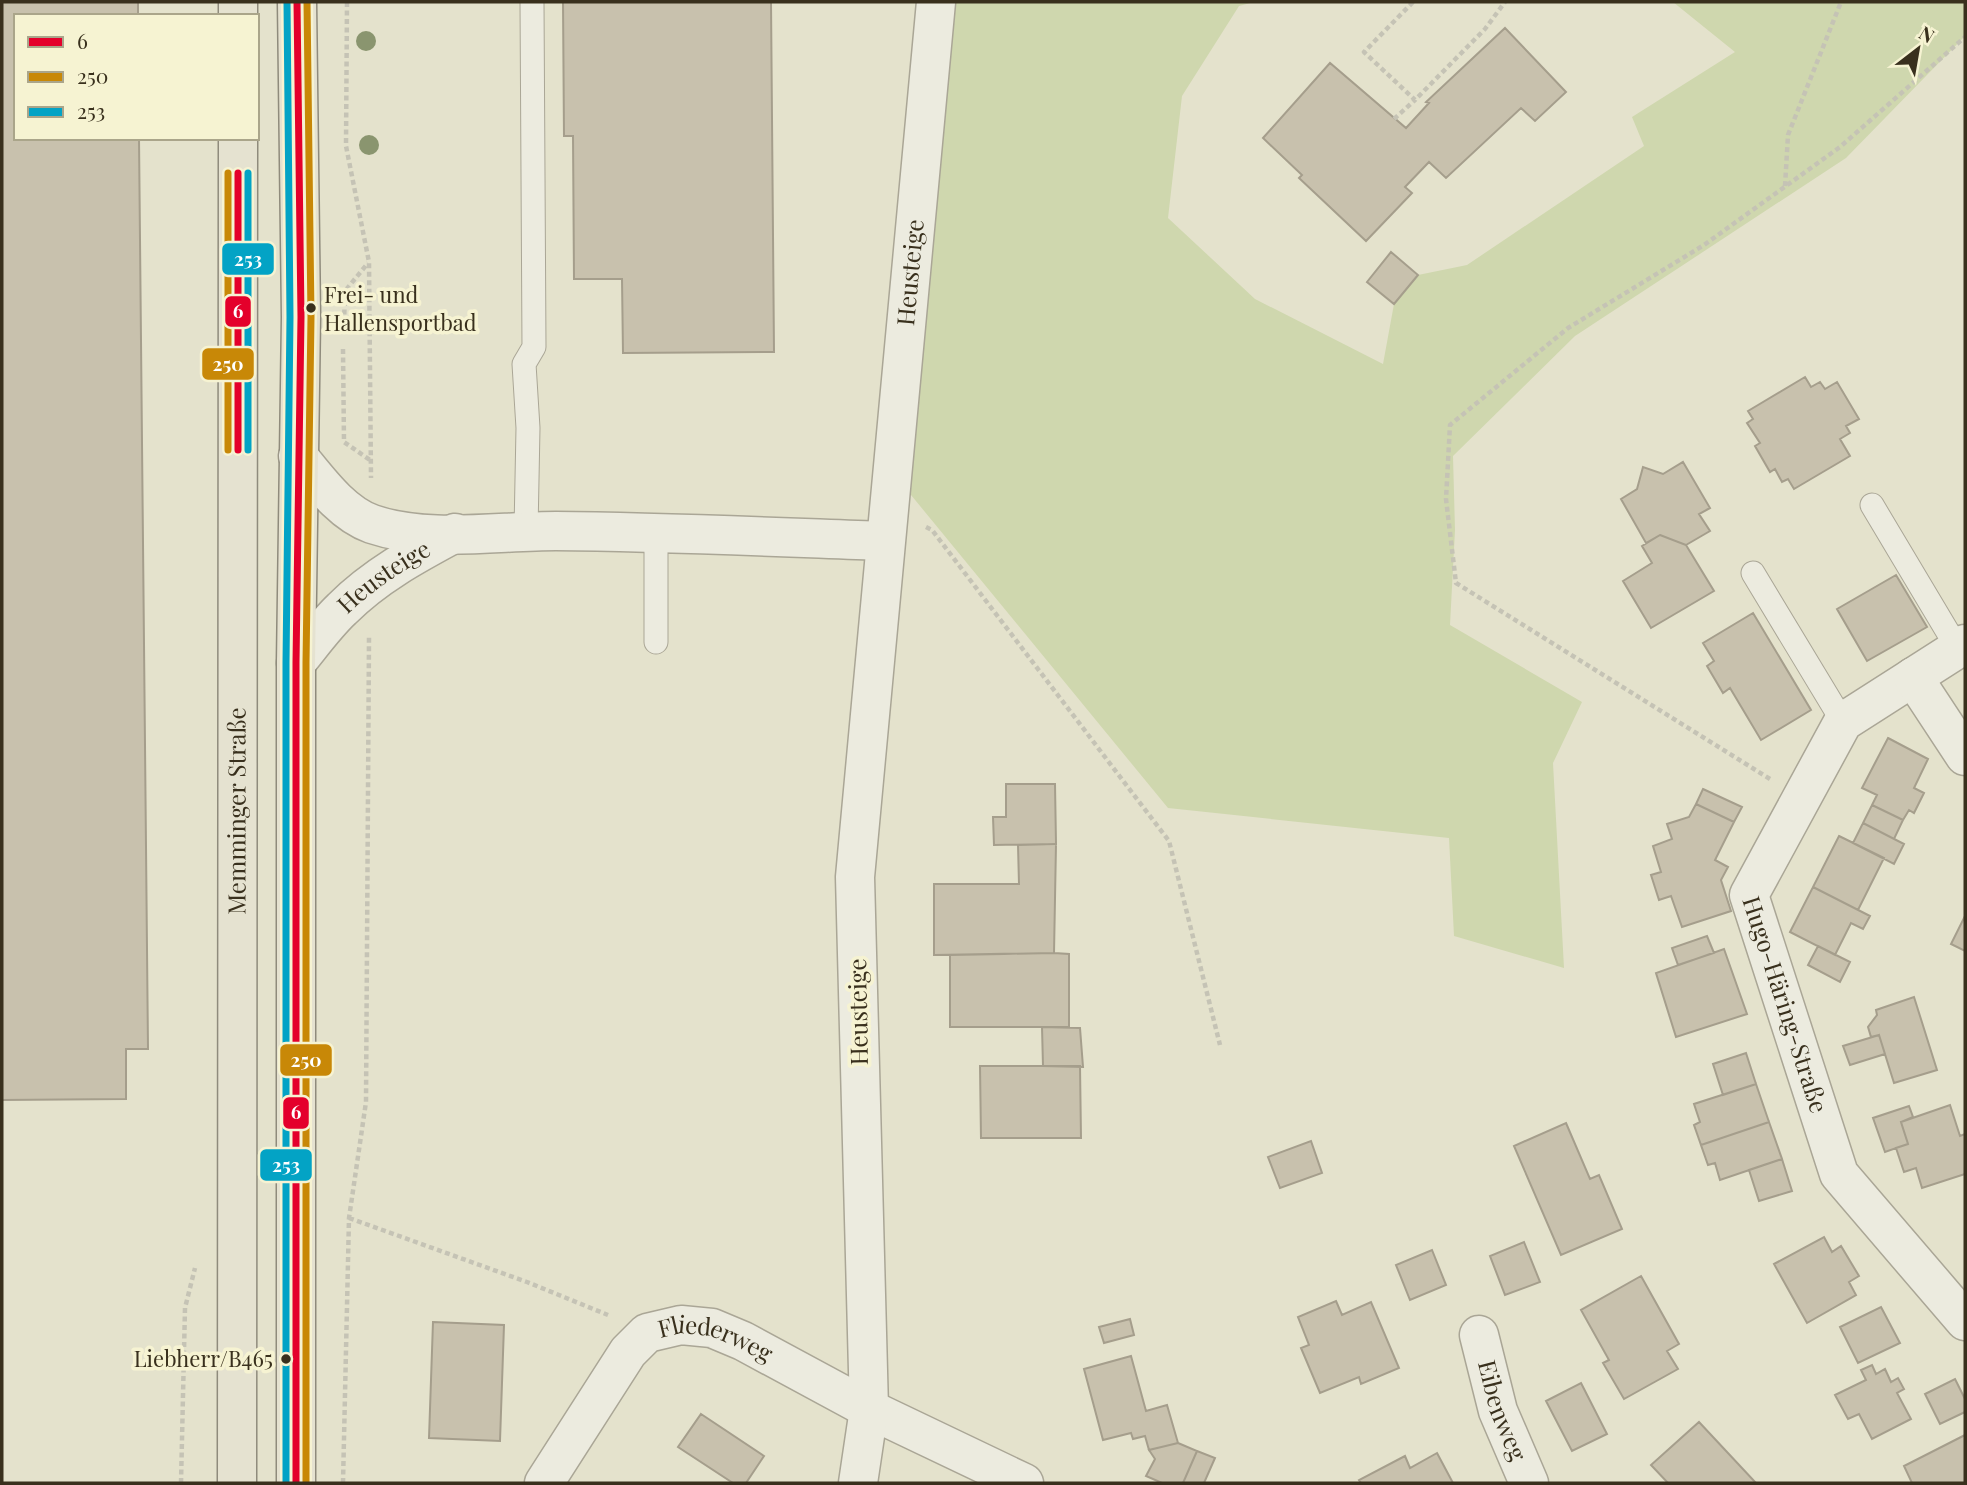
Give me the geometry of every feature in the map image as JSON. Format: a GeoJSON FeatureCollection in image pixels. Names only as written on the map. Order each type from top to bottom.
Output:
{"type":"FeatureCollection","features":[{"type":"Feature","properties":{"kind":"main road"},"geometry":{"type":"LineString","coordinates":[[296,1483],[296,663],[301,317],[297,2]]}},
{"type":"Feature","properties":{"kind":"main road","name":"Memminger Straße"},"geometry":{"type":"LineString","coordinates":[[237,1483],[238,140]]}},
{"type":"Feature","properties":{"kind":"street","name":"Heusteige"},"geometry":{"type":"LineString","coordinates":[[858,1483],[869,1409],[855,877],[936,2]]}},
{"type":"Feature","properties":{"kind":"street","name":"Heusteige"},"geometry":{"type":"LineString","coordinates":[[298,457],[335,499],[369,523],[396,530],[455,533],[656,532],[887,525]]}},
{"type":"Feature","properties":{"kind":"street","name":"Heusteige"},"geometry":{"type":"LineString","coordinates":[[296,663],[341,609],[368,585],[398,563],[455,533]]}},
{"type":"Feature","properties":{"kind":"street","name":"Hugo-Häring-Straße"},"geometry":{"type":"LineString","coordinates":[[1962,646],[1843,722],[1749,895],[1839,1174],[1965,1321]]}},
{"type":"Feature","properties":{"kind":"street"},"geometry":{"type":"LineString","coordinates":[[1913,677],[1965,756]]}},
{"type":"Feature","properties":{"kind":"street","name":"Fliederweg"},"geometry":{"type":"LineString","coordinates":[[544,1483],[628,1352],[647,1333],[681,1325],[712,1328],[743,1340],[869,1409],[1024,1483]]}},
{"type":"Feature","properties":{"kind":"street","name":"Eibenweg"},"geometry":{"type":"LineString","coordinates":[[1479,1335],[1498,1411],[1529,1483]]}},
{"type":"Feature","properties":{"kind":"lane"},"geometry":{"type":"LineString","coordinates":[[526,531],[528,428],[524,365],[534,347],[532,2]]}},
{"type":"Feature","properties":{"kind":"lane"},"geometry":{"type":"LineString","coordinates":[[1872,505],[1962,646]]}},
{"type":"Feature","properties":{"kind":"lane"},"geometry":{"type":"LineString","coordinates":[[656,532],[656,642]]}},
{"type":"Feature","properties":{"kind":"lane"},"geometry":{"type":"LineString","coordinates":[[1753,573],[1843,722]]}},
{"type":"Feature","properties":{"kind":"path"},"geometry":{"type":"LineString","coordinates":[[347,2],[346,146],[369,262],[369,523]]}},
{"type":"Feature","properties":{"kind":"path"},"geometry":{"type":"LineString","coordinates":[[1413,2],[1364,52],[1415,100]]}},
{"type":"Feature","properties":{"kind":"path"},"geometry":{"type":"LineString","coordinates":[[1394,119],[1485,29],[1505,2]]}},
{"type":"Feature","properties":{"kind":"path"},"geometry":{"type":"LineString","coordinates":[[1786,187],[1788,135],[1841,2]]}},
{"type":"Feature","properties":{"kind":"path"},"geometry":{"type":"LineString","coordinates":[[1801,797],[1456,583],[1446,499],[1450,425],[1568,328],[1704,245],[1840,147],[1965,37]]}},
{"type":"Feature","properties":{"kind":"path"},"geometry":{"type":"LineString","coordinates":[[369,262],[345,291],[344,442],[371,460]]}},
{"type":"Feature","properties":{"kind":"path"},"geometry":{"type":"LineString","coordinates":[[887,525],[932,530],[1169,841],[1220,1045]]}},
{"type":"Feature","properties":{"kind":"path"},"geometry":{"type":"LineString","coordinates":[[343,1483],[349,1219],[366,1102],[368,585]]}},
{"type":"Feature","properties":{"kind":"path"},"geometry":{"type":"LineString","coordinates":[[349,1219],[527,1282],[647,1333]]}},
{"type":"Feature","properties":{"kind":"green space"},"geometry":{"type":"Polygon","coordinates":[[[934,2],[1254,2],[1239,6],[1182,96],[1168,218],[1255,299],[1383,364],[1394,304],[1418,275],[1467,265],[1644,146],[1632,117],[1735,52],[1673,2],[1965,2],[1965,36],[1846,158],[1575,336],[1453,456],[1455,530],[1450,625],[1582,702],[1553,763],[1564,968],[1454,936],[1449,838],[1168,808],[902,484],[934,2]]]}},
{"type":"Feature","properties":{"kind":"building"},"geometry":{"type":"Polygon","coordinates":[[[2,2],[138,2],[138,14],[14,14],[14,140],[139,140],[148,1049],[126,1049],[126,1099],[2,1100],[2,2]]]}},
{"type":"Feature","properties":{"kind":"building"},"geometry":{"type":"Polygon","coordinates":[[[563,2],[771,2],[774,352],[623,353],[622,279],[574,279],[573,136],[564,136],[563,2]]]}},
{"type":"Feature","properties":{"kind":"building"},"geometry":{"type":"Polygon","coordinates":[[[1505,28],[1566,92],[1535,121],[1521,108],[1446,178],[1429,162],[1405,187],[1412,193],[1366,241],[1299,178],[1302,175],[1263,138],[1330,63],[1406,128],[1429,103],[1426,102],[1505,28]]]}},
{"type":"Feature","properties":{"kind":"building"},"geometry":{"type":"Polygon","coordinates":[[[1391,252],[1418,275],[1394,304],[1367,282],[1391,252]]]}},
{"type":"Feature","properties":{"kind":"building"},"geometry":{"type":"Polygon","coordinates":[[[1805,377],[1811,387],[1820,382],[1825,389],[1837,382],[1859,419],[1846,426],[1850,433],[1840,439],[1850,456],[1794,489],[1788,479],[1782,482],[1775,469],[1770,472],[1755,446],[1760,443],[1747,423],[1753,419],[1748,411],[1805,377]]]}},
{"type":"Feature","properties":{"kind":"building"},"geometry":{"type":"Polygon","coordinates":[[[1683,462],[1710,508],[1699,514],[1710,531],[1686,545],[1660,535],[1646,543],[1621,499],[1637,489],[1643,467],[1663,474],[1683,462]]]}},
{"type":"Feature","properties":{"kind":"building"},"geometry":{"type":"Polygon","coordinates":[[[1660,535],[1686,545],[1714,591],[1651,628],[1623,581],[1652,563],[1642,546],[1660,535]]]}},
{"type":"Feature","properties":{"kind":"building"},"geometry":{"type":"Polygon","coordinates":[[[1896,575],[1927,627],[1867,661],[1837,609],[1896,575]]]}},
{"type":"Feature","properties":{"kind":"building"},"geometry":{"type":"Polygon","coordinates":[[[1753,613],[1811,710],[1761,740],[1730,688],[1723,693],[1707,666],[1714,661],[1703,643],[1753,613]]]}},
{"type":"Feature","properties":{"kind":"building"},"geometry":{"type":"Polygon","coordinates":[[[1888,738],[1928,759],[1914,788],[1924,793],[1914,813],[1909,810],[1903,820],[1872,805],[1877,795],[1862,788],[1888,738]]]}},
{"type":"Feature","properties":{"kind":"building"},"geometry":{"type":"Polygon","coordinates":[[[1006,784],[1055,784],[1056,844],[994,845],[993,817],[1006,817],[1006,784]]]}},
{"type":"Feature","properties":{"kind":"building"},"geometry":{"type":"Polygon","coordinates":[[[1703,789],[1742,807],[1734,822],[1696,804],[1703,789]]]}},
{"type":"Feature","properties":{"kind":"building"},"geometry":{"type":"Polygon","coordinates":[[[1696,804],[1734,822],[1715,860],[1728,867],[1721,880],[1731,911],[1682,927],[1671,896],[1659,900],[1651,875],[1661,872],[1653,846],[1672,839],[1667,824],[1689,817],[1696,804]]]}},
{"type":"Feature","properties":{"kind":"building"},"geometry":{"type":"Polygon","coordinates":[[[1872,805],[1903,820],[1894,839],[1863,823],[1872,805]]]}},
{"type":"Feature","properties":{"kind":"building"},"geometry":{"type":"Polygon","coordinates":[[[1863,823],[1904,844],[1894,864],[1853,843],[1863,823]]]}},
{"type":"Feature","properties":{"kind":"building"},"geometry":{"type":"Polygon","coordinates":[[[1839,836],[1884,858],[1858,910],[1813,887],[1839,836]]]}},
{"type":"Feature","properties":{"kind":"building"},"geometry":{"type":"Polygon","coordinates":[[[1056,844],[1054,953],[934,955],[934,884],[1019,884],[1018,845],[1056,844]]]}},
{"type":"Feature","properties":{"kind":"building"},"geometry":{"type":"Polygon","coordinates":[[[1813,887],[1870,916],[1863,929],[1851,923],[1835,955],[1790,932],[1813,887]]]}},
{"type":"Feature","properties":{"kind":"building"},"geometry":{"type":"Polygon","coordinates":[[[1965,916],[1965,951],[1951,944],[1965,916]]]}},
{"type":"Feature","properties":{"kind":"building"},"geometry":{"type":"Polygon","coordinates":[[[1707,936],[1714,953],[1678,965],[1672,948],[1707,936]]]}},
{"type":"Feature","properties":{"kind":"building"},"geometry":{"type":"Polygon","coordinates":[[[1818,946],[1850,962],[1840,982],[1808,965],[1818,946]]]}},
{"type":"Feature","properties":{"kind":"building"},"geometry":{"type":"Polygon","coordinates":[[[1724,949],[1747,1014],[1676,1037],[1656,973],[1724,949]]]}},
{"type":"Feature","properties":{"kind":"building"},"geometry":{"type":"Polygon","coordinates":[[[1069,954],[1069,1027],[950,1027],[950,955],[1069,954]]]}},
{"type":"Feature","properties":{"kind":"building"},"geometry":{"type":"Polygon","coordinates":[[[1914,997],[1937,1070],[1894,1083],[1879,1035],[1871,1037],[1868,1027],[1877,1015],[1876,1010],[1914,997]]]}},
{"type":"Feature","properties":{"kind":"building"},"geometry":{"type":"Polygon","coordinates":[[[1042,1027],[1080,1028],[1083,1067],[1043,1066],[1042,1027]]]}},
{"type":"Feature","properties":{"kind":"building"},"geometry":{"type":"Polygon","coordinates":[[[1879,1035],[1885,1054],[1850,1065],[1843,1046],[1879,1035]]]}},
{"type":"Feature","properties":{"kind":"building"},"geometry":{"type":"Polygon","coordinates":[[[1746,1053],[1756,1084],[1723,1095],[1713,1064],[1746,1053]]]}},
{"type":"Feature","properties":{"kind":"building"},"geometry":{"type":"Polygon","coordinates":[[[980,1066],[1080,1066],[1081,1138],[981,1138],[980,1066]]]}},
{"type":"Feature","properties":{"kind":"building"},"geometry":{"type":"Polygon","coordinates":[[[1756,1084],[1769,1122],[1701,1145],[1694,1125],[1700,1122],[1694,1104],[1756,1084]]]}},
{"type":"Feature","properties":{"kind":"building"},"geometry":{"type":"Polygon","coordinates":[[[1950,1105],[1960,1136],[1965,1134],[1965,1174],[1922,1188],[1916,1168],[1904,1172],[1896,1148],[1908,1144],[1901,1122],[1950,1105]]]}},
{"type":"Feature","properties":{"kind":"building"},"geometry":{"type":"Polygon","coordinates":[[[1909,1106],[1913,1117],[1901,1122],[1908,1144],[1885,1152],[1873,1118],[1909,1106]]]}},
{"type":"Feature","properties":{"kind":"building"},"geometry":{"type":"Polygon","coordinates":[[[1769,1122],[1782,1159],[1720,1180],[1715,1163],[1708,1165],[1701,1145],[1769,1122]]]}},
{"type":"Feature","properties":{"kind":"building"},"geometry":{"type":"Polygon","coordinates":[[[1566,1123],[1590,1179],[1599,1175],[1622,1229],[1561,1255],[1514,1146],[1566,1123]]]}},
{"type":"Feature","properties":{"kind":"building"},"geometry":{"type":"Polygon","coordinates":[[[1311,1141],[1322,1173],[1280,1188],[1268,1157],[1311,1141]]]}},
{"type":"Feature","properties":{"kind":"building"},"geometry":{"type":"Polygon","coordinates":[[[1782,1159],[1792,1191],[1759,1201],[1749,1170],[1782,1159]]]}},
{"type":"Feature","properties":{"kind":"building"},"geometry":{"type":"Polygon","coordinates":[[[1824,1237],[1832,1252],[1841,1246],[1859,1276],[1849,1282],[1856,1295],[1807,1323],[1774,1264],[1824,1237]]]}},
{"type":"Feature","properties":{"kind":"building"},"geometry":{"type":"Polygon","coordinates":[[[1524,1242],[1540,1282],[1505,1295],[1490,1256],[1524,1242]]]}},
{"type":"Feature","properties":{"kind":"building"},"geometry":{"type":"Polygon","coordinates":[[[1432,1250],[1446,1285],[1410,1300],[1396,1265],[1432,1250]]]}},
{"type":"Feature","properties":{"kind":"building"},"geometry":{"type":"Polygon","coordinates":[[[1641,1276],[1679,1344],[1667,1351],[1678,1369],[1624,1399],[1603,1363],[1609,1360],[1581,1310],[1641,1276]]]}},
{"type":"Feature","properties":{"kind":"building"},"geometry":{"type":"Polygon","coordinates":[[[1336,1301],[1342,1315],[1371,1302],[1399,1368],[1361,1384],[1359,1377],[1320,1393],[1301,1348],[1309,1345],[1298,1317],[1336,1301]]]}},
{"type":"Feature","properties":{"kind":"building"},"geometry":{"type":"Polygon","coordinates":[[[1881,1307],[1900,1343],[1858,1363],[1840,1327],[1881,1307]]]}},
{"type":"Feature","properties":{"kind":"building"},"geometry":{"type":"Polygon","coordinates":[[[1130,1319],[1134,1335],[1104,1343],[1099,1327],[1130,1319]]]}},
{"type":"Feature","properties":{"kind":"building"},"geometry":{"type":"Polygon","coordinates":[[[433,1322],[504,1325],[500,1441],[429,1438],[433,1322]]]}},
{"type":"Feature","properties":{"kind":"building"},"geometry":{"type":"Polygon","coordinates":[[[1131,1356],[1146,1411],[1167,1405],[1178,1443],[1149,1450],[1145,1436],[1133,1439],[1131,1433],[1103,1440],[1084,1369],[1131,1356]]]}},
{"type":"Feature","properties":{"kind":"building"},"geometry":{"type":"Polygon","coordinates":[[[1872,1365],[1876,1374],[1885,1369],[1891,1382],[1898,1378],[1904,1389],[1897,1393],[1911,1419],[1872,1439],[1859,1414],[1848,1419],[1835,1395],[1866,1380],[1861,1370],[1872,1365]]]}},
{"type":"Feature","properties":{"kind":"building"},"geometry":{"type":"Polygon","coordinates":[[[1955,1379],[1965,1399],[1965,1412],[1940,1424],[1925,1394],[1955,1379]]]}},
{"type":"Feature","properties":{"kind":"building"},"geometry":{"type":"Polygon","coordinates":[[[1581,1383],[1607,1434],[1572,1451],[1546,1401],[1581,1383]]]}},
{"type":"Feature","properties":{"kind":"building"},"geometry":{"type":"Polygon","coordinates":[[[701,1414],[764,1456],[746,1483],[733,1483],[678,1447],[701,1414]]]}},
{"type":"Feature","properties":{"kind":"building"},"geometry":{"type":"Polygon","coordinates":[[[1699,1422],[1756,1483],[1668,1483],[1651,1465],[1699,1422]]]}},
{"type":"Feature","properties":{"kind":"building"},"geometry":{"type":"Polygon","coordinates":[[[1965,1435],[1965,1483],[1912,1483],[1904,1466],[1965,1435]]]}},
{"type":"Feature","properties":{"kind":"building"},"geometry":{"type":"Polygon","coordinates":[[[1178,1443],[1197,1451],[1183,1483],[1162,1483],[1146,1476],[1155,1459],[1149,1450],[1178,1443]]]}},
{"type":"Feature","properties":{"kind":"building"},"geometry":{"type":"Polygon","coordinates":[[[1197,1451],[1215,1458],[1204,1483],[1183,1483],[1197,1451]]]}},
{"type":"Feature","properties":{"kind":"building"},"geometry":{"type":"Polygon","coordinates":[[[1437,1453],[1453,1483],[1361,1483],[1359,1480],[1405,1456],[1410,1468],[1437,1453]]]}},
{"type":"Feature","properties":{"kind":"transit line","name":"253"},"geometry":{"type":"LineString","coordinates":[[286,1483],[286,663],[290,317],[287,2]]}},
{"type":"Feature","properties":{"kind":"transit line","name":"6"},"geometry":{"type":"LineString","coordinates":[[296,1483],[296,663],[301,317],[297,2]]}},
{"type":"Feature","properties":{"kind":"transit line","name":"250"},"geometry":{"type":"LineString","coordinates":[[306,1483],[306,663],[311,317],[307,2]]}},
{"type":"Feature","properties":{"kind":"transit line","name":"250"},"geometry":{"type":"LineString","coordinates":[[228,173],[228,450]]}},
{"type":"Feature","properties":{"kind":"transit line","name":"6"},"geometry":{"type":"LineString","coordinates":[[238,173],[238,450]]}},
{"type":"Feature","properties":{"kind":"transit line","name":"253"},"geometry":{"type":"LineString","coordinates":[[248,173],[248,450]]}},
{"type":"Feature","properties":{"kind":"place","name":"Frei- und Hallensportbad"},"geometry":{"type":"Point","coordinates":[311,308]}},
{"type":"Feature","properties":{"kind":"place","name":"Liebherr/B465"},"geometry":{"type":"Point","coordinates":[286,1359]}}]}
